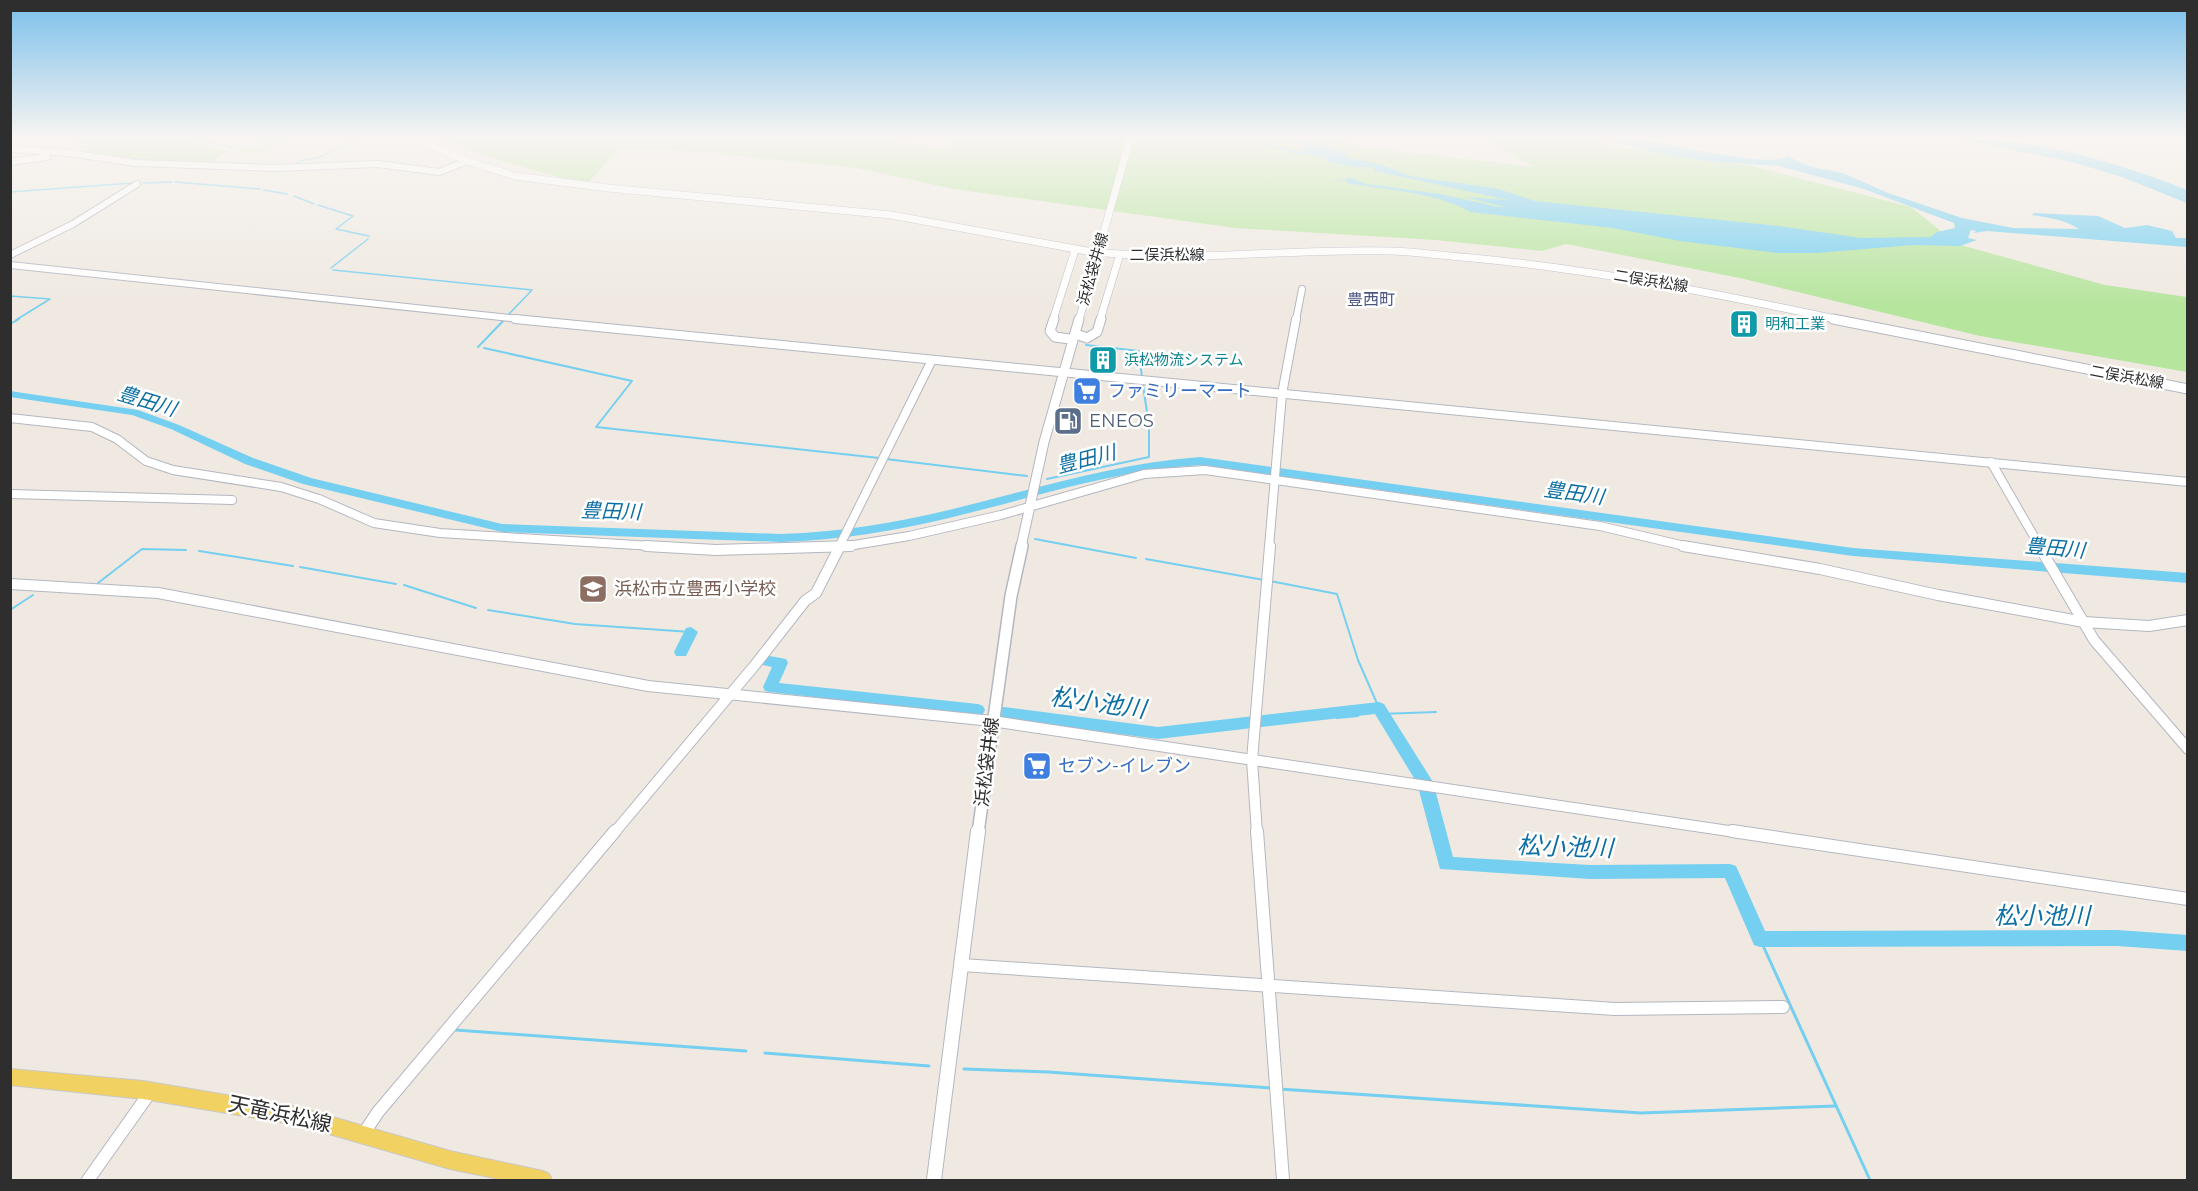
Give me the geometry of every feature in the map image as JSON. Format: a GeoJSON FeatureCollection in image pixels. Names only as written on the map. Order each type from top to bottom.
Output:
{"type":"FeatureCollection","features":[{"type":"Feature","properties":{"kind":"main road"},"geometry":{"type":"LineString","coordinates":[[684,195],[926,219],[1092,252]]}},
{"type":"Feature","properties":{"kind":"main road","name":"浜松袋井線"},"geometry":{"type":"LineString","coordinates":[[934,1180],[992,721],[1011,596],[1044,441],[1114,195]]}},
{"type":"Feature","properties":{"kind":"main road"},"geometry":{"type":"LineString","coordinates":[[1075,250],[1050,331],[1053,336],[1073,339],[1099,337],[1120,254]]}},
{"type":"Feature","properties":{"kind":"main road","name":"二俣浜松線"},"geometry":{"type":"LineString","coordinates":[[1106,253],[1150,257],[1301,250],[1394,251],[1535,264],[1698,288],[1920,338],[2187,388]]}},
{"type":"Feature","properties":{"kind":"main road","name":"天竜浜松線"},"geometry":{"type":"LineString","coordinates":[[10,1077],[151,1091],[298,1116],[364,1133],[450,1160],[543,1180]]}},
{"type":"Feature","properties":{"kind":"street"},"geometry":{"type":"LineString","coordinates":[[10,255],[73,224],[120,195]]}},
{"type":"Feature","properties":{"kind":"street"},"geometry":{"type":"LineString","coordinates":[[10,265],[1062,374],[2187,482]]}},
{"type":"Feature","properties":{"kind":"street"},"geometry":{"type":"LineString","coordinates":[[1283,1180],[1252,760],[1282,394],[1302,289]]}},
{"type":"Feature","properties":{"kind":"street"},"geometry":{"type":"LineString","coordinates":[[364,1133],[378,1112],[806,601],[816,593],[932,360]]}},
{"type":"Feature","properties":{"kind":"street"},"geometry":{"type":"LineString","coordinates":[[10,418],[92,427],[117,440],[146,461],[164,468],[281,487],[319,499],[374,523],[401,528],[509,538],[716,550],[842,539],[909,536],[1033,498],[1157,471],[1275,473],[1600,526],[1709,552],[1820,569],[1938,596],[2084,622],[2149,626],[2187,620]]}},
{"type":"Feature","properties":{"kind":"street"},"geometry":{"type":"LineString","coordinates":[[1990,462],[2101,648],[2187,749]]}},
{"type":"Feature","properties":{"kind":"street"},"geometry":{"type":"LineString","coordinates":[[10,494],[232,500]]}},
{"type":"Feature","properties":{"kind":"street"},"geometry":{"type":"LineString","coordinates":[[10,584],[158,593],[648,686],[992,721],[2187,899]]}},
{"type":"Feature","properties":{"kind":"street"},"geometry":{"type":"LineString","coordinates":[[962,965],[1615,1009],[1783,1007]]}},
{"type":"Feature","properties":{"kind":"street"},"geometry":{"type":"LineString","coordinates":[[88,1180],[151,1091]]}},
{"type":"Feature","properties":{"kind":"green space"},"geometry":{"type":"Polygon","coordinates":[[[994,195],[1863,195],[1911,207],[1957,244],[2105,285],[2187,297],[2187,372],[1980,336],[1740,278],[1566,244],[1542,251],[1435,240],[1235,228],[994,195]]]}},
{"type":"Feature","properties":{"kind":"water"},"geometry":{"type":"Polygon","coordinates":[[[1418,195],[1443,195],[1499,207],[1505,207],[1464,197],[1508,200],[1483,195],[1516,195],[1535,201],[1779,226],[1861,238],[1930,237],[1937,232],[1955,228],[1954,223],[1879,195],[1893,195],[1962,218],[2013,228],[2079,229],[2063,221],[2032,215],[2034,213],[2098,216],[2125,228],[2147,225],[2172,231],[2176,238],[2187,238],[2187,247],[1987,231],[1973,233],[1976,231],[1971,230],[1968,238],[1977,240],[1960,246],[1913,245],[1816,253],[1778,253],[1680,241],[1613,228],[1471,212],[1442,200],[1418,195]]]}},
{"type":"Feature","properties":{"kind":"water"},"geometry":{"type":"Polygon","coordinates":[[[2166,195],[2187,195],[2187,203],[2166,195]]]}},
{"type":"Feature","properties":{"kind":"waterway"},"geometry":{"type":"LineString","coordinates":[[294,196],[314,204]]}},
{"type":"Feature","properties":{"kind":"waterway"},"geometry":{"type":"LineString","coordinates":[[318,205],[353,216],[336,229],[369,236]]}},
{"type":"Feature","properties":{"kind":"waterway"},"geometry":{"type":"LineString","coordinates":[[331,268],[368,239]]}},
{"type":"Feature","properties":{"kind":"waterway"},"geometry":{"type":"LineString","coordinates":[[333,270],[532,290],[508,315]]}},
{"type":"Feature","properties":{"kind":"waterway"},"geometry":{"type":"LineString","coordinates":[[10,296],[50,299],[16,320]]}},
{"type":"Feature","properties":{"kind":"waterway"},"geometry":{"type":"LineString","coordinates":[[12,323],[19,319]]}},
{"type":"Feature","properties":{"kind":"waterway"},"geometry":{"type":"LineString","coordinates":[[478,347],[504,320]]}},
{"type":"Feature","properties":{"kind":"waterway"},"geometry":{"type":"LineString","coordinates":[[1086,345],[1139,351],[1142,378]]}},
{"type":"Feature","properties":{"kind":"waterway"},"geometry":{"type":"LineString","coordinates":[[484,348],[632,381],[596,427],[879,458]]}},
{"type":"Feature","properties":{"kind":"waterway"},"geometry":{"type":"LineString","coordinates":[[1047,479],[1149,457],[1149,426],[1143,385]]}},
{"type":"Feature","properties":{"kind":"waterway","name":"豊田川"},"geometry":{"type":"LineString","coordinates":[[10,394],[134,412],[175,427],[249,461],[307,481],[502,528],[781,538],[815,537],[918,521],[1125,471],[1162,464],[1200,461],[1853,552],[2188,578]]}},
{"type":"Feature","properties":{"kind":"waterway"},"geometry":{"type":"LineString","coordinates":[[886,459],[1027,476]]}},
{"type":"Feature","properties":{"kind":"waterway"},"geometry":{"type":"LineString","coordinates":[[1035,539],[1136,558]]}},
{"type":"Feature","properties":{"kind":"waterway"},"geometry":{"type":"LineString","coordinates":[[98,583],[142,549],[186,550]]}},
{"type":"Feature","properties":{"kind":"waterway"},"geometry":{"type":"LineString","coordinates":[[199,551],[293,566]]}},
{"type":"Feature","properties":{"kind":"waterway"},"geometry":{"type":"LineString","coordinates":[[1146,559],[1264,580]]}},
{"type":"Feature","properties":{"kind":"waterway"},"geometry":{"type":"LineString","coordinates":[[300,567],[396,584]]}},
{"type":"Feature","properties":{"kind":"waterway"},"geometry":{"type":"LineString","coordinates":[[1270,581],[1337,594],[1358,660],[1379,708]]}},
{"type":"Feature","properties":{"kind":"waterway"},"geometry":{"type":"LineString","coordinates":[[404,585],[476,608]]}},
{"type":"Feature","properties":{"kind":"waterway"},"geometry":{"type":"LineString","coordinates":[[10,610],[33,595]]}},
{"type":"Feature","properties":{"kind":"waterway"},"geometry":{"type":"LineString","coordinates":[[488,610],[575,624],[691,632]]}},
{"type":"Feature","properties":{"kind":"waterway","name":"松小池川"},"geometry":{"type":"LineString","coordinates":[[681,652],[691,632]]}},
{"type":"Feature","properties":{"kind":"waterway","name":"松小池川"},"geometry":{"type":"LineString","coordinates":[[764,660],[781,663],[770,687],[978,710]]}},
{"type":"Feature","properties":{"kind":"waterway","name":"松小池川"},"geometry":{"type":"LineString","coordinates":[[1004,713],[1158,733],[1379,708],[1425,782],[1446,864],[1590,872],[1730,871],[1760,939],[2117,938],[2188,943]]}},
{"type":"Feature","properties":{"kind":"waterway"},"geometry":{"type":"LineString","coordinates":[[959,712],[976,714]]}},
{"type":"Feature","properties":{"kind":"waterway"},"geometry":{"type":"LineString","coordinates":[[1380,714],[1436,712]]}},
{"type":"Feature","properties":{"kind":"waterway"},"geometry":{"type":"LineString","coordinates":[[1337,718],[1358,716]]}},
{"type":"Feature","properties":{"kind":"waterway"},"geometry":{"type":"LineString","coordinates":[[1760,939],[1870,1180]]}},
{"type":"Feature","properties":{"kind":"waterway"},"geometry":{"type":"LineString","coordinates":[[456,1030],[746,1051]]}},
{"type":"Feature","properties":{"kind":"waterway"},"geometry":{"type":"LineString","coordinates":[[765,1053],[929,1066]]}},
{"type":"Feature","properties":{"kind":"waterway"},"geometry":{"type":"LineString","coordinates":[[964,1069],[1048,1072],[1271,1088]]}},
{"type":"Feature","properties":{"kind":"waterway"},"geometry":{"type":"LineString","coordinates":[[1279,1089],[1641,1113],[1836,1106]]}},
{"type":"Feature","properties":{"kind":"place","name":"明和工業"},"geometry":{"type":"Point","coordinates":[1744,324]}},
{"type":"Feature","properties":{"kind":"place","name":"浜松物流システム"},"geometry":{"type":"Point","coordinates":[1103,360]}},
{"type":"Feature","properties":{"kind":"place","name":"ファミリーマート"},"geometry":{"type":"Point","coordinates":[1087,391]}},
{"type":"Feature","properties":{"kind":"place","name":"ENEOS"},"geometry":{"type":"Point","coordinates":[1068,421]}},
{"type":"Feature","properties":{"kind":"place","name":"浜松市立豊西小学校"},"geometry":{"type":"Point","coordinates":[593,589]}},
{"type":"Feature","properties":{"kind":"place","name":"セブン-イレブン"},"geometry":{"type":"Point","coordinates":[1037,766]}},
{"type":"Feature","properties":{"kind":"district","name":"豊西町"},"geometry":{"type":"Point","coordinates":[1371,299]}}]}
